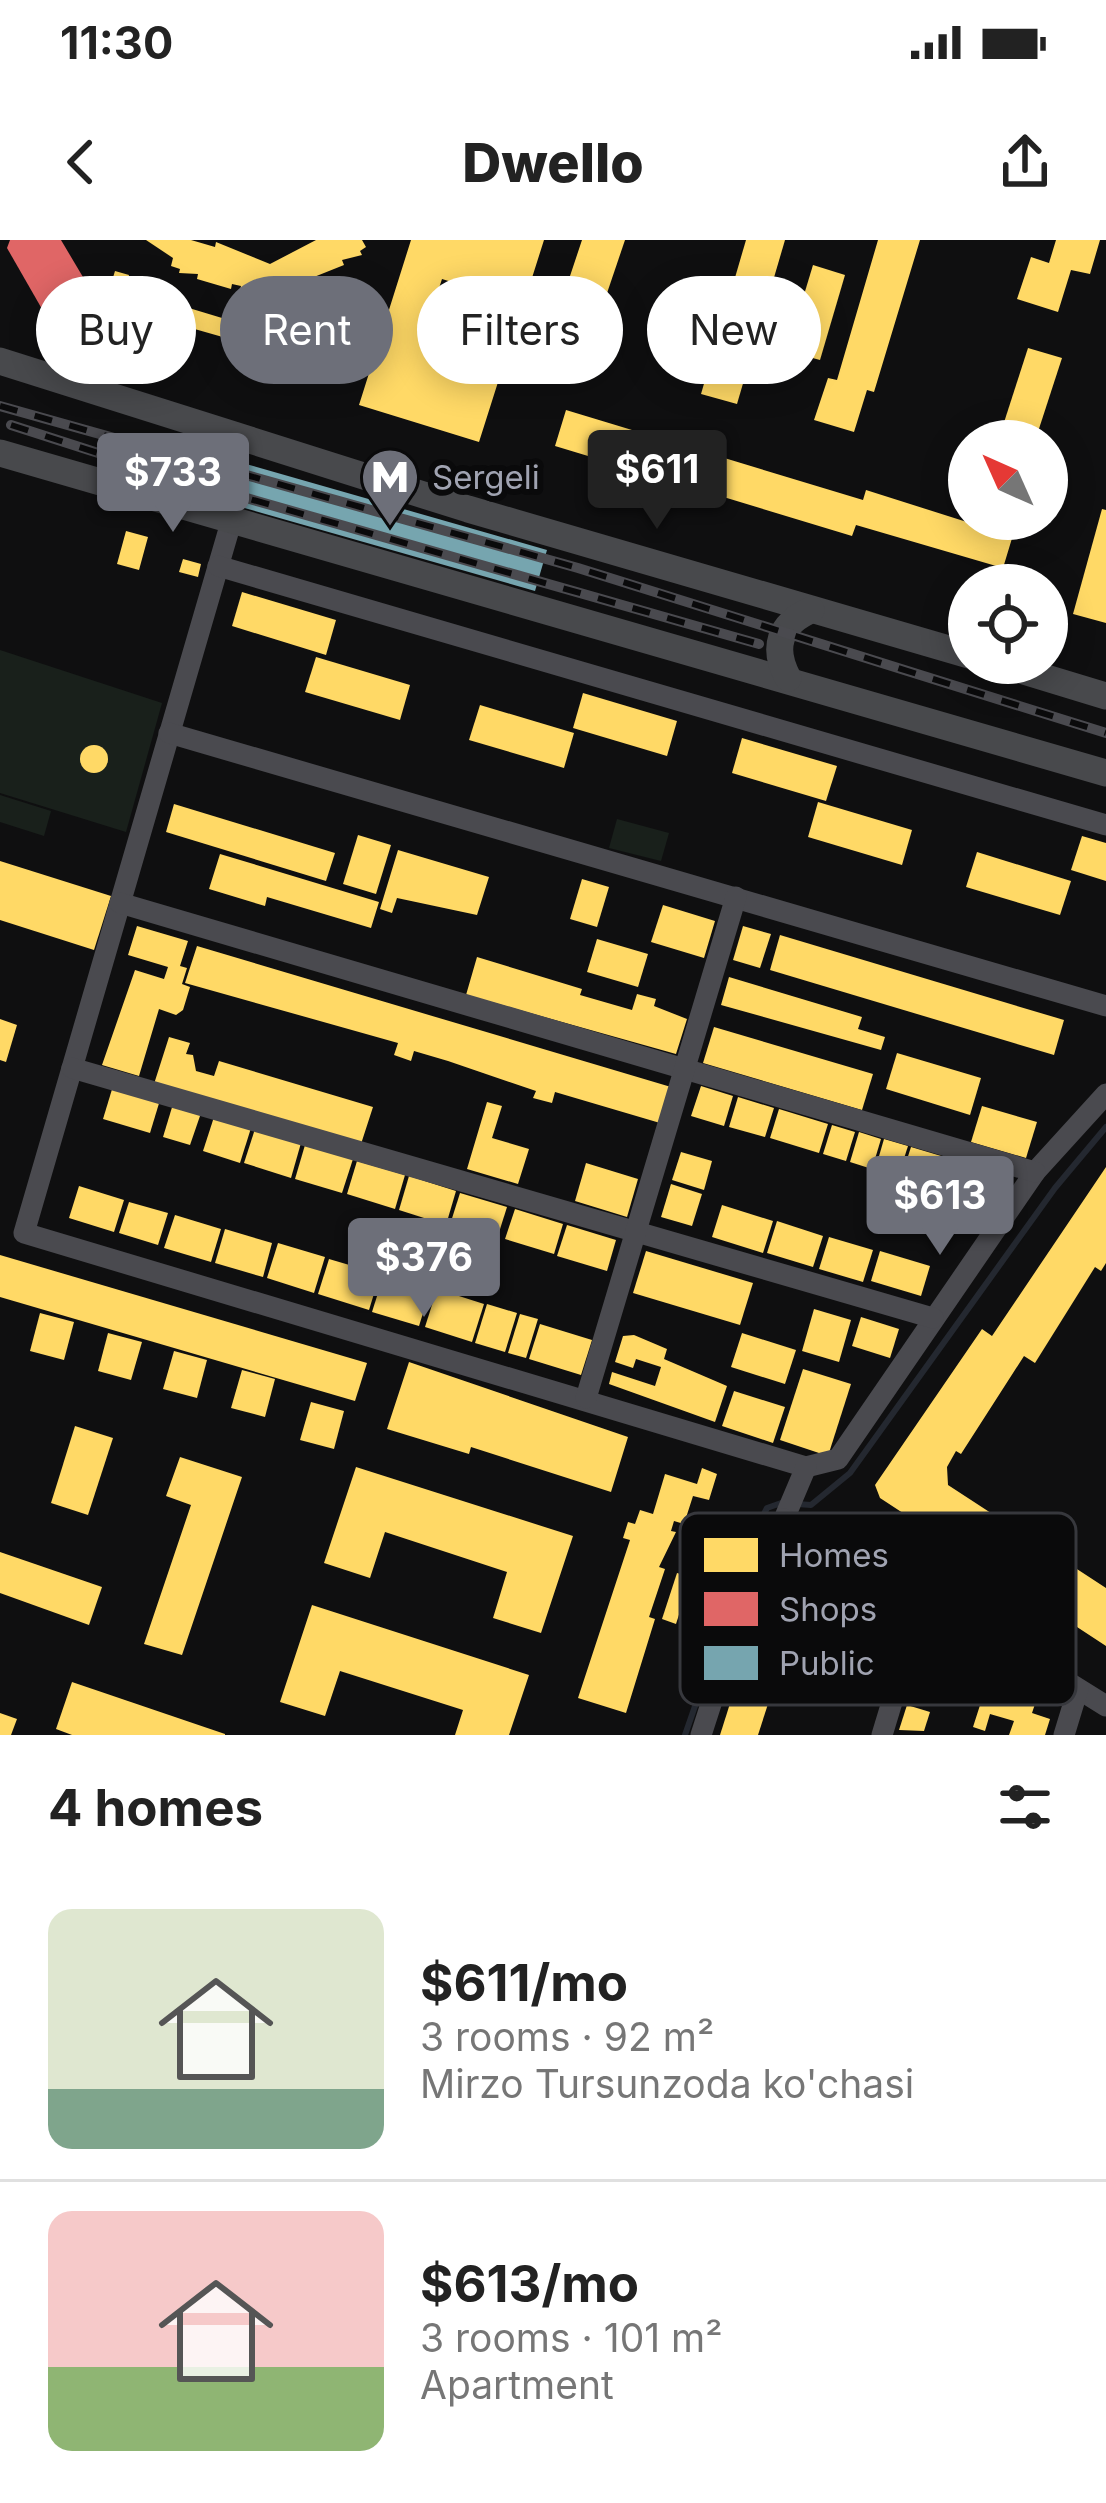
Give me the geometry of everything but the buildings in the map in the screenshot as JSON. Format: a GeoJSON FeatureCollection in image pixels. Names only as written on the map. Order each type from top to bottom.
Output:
{"type":"FeatureCollection","features":[{"type":"Feature","properties":{"kind":"main road"},"geometry":{"type":"LineString","coordinates":[[0,361],[468,509],[948,649]]}},
{"type":"Feature","properties":{"kind":"main road"},"geometry":{"type":"LineString","coordinates":[[0,454],[1106,772]]}},
{"type":"Feature","properties":{"kind":"main road"},"geometry":{"type":"LineString","coordinates":[[788,678],[778,643],[786,626],[812,610]]}},
{"type":"Feature","properties":{"kind":"main road"},"geometry":{"type":"LineString","coordinates":[[1066,684],[1106,696]]}},
{"type":"Feature","properties":{"kind":"street"},"geometry":{"type":"LineString","coordinates":[[232,519],[24,1233],[806,1466],[838,1459],[1035,1172],[1106,1094]]}},
{"type":"Feature","properties":{"kind":"street"},"geometry":{"type":"LineString","coordinates":[[218,566],[1106,825]]}},
{"type":"Feature","properties":{"kind":"street"},"geometry":{"type":"LineString","coordinates":[[169,734],[1106,1006]]}},
{"type":"Feature","properties":{"kind":"street"},"geometry":{"type":"LineString","coordinates":[[586,1398],[736,897]]}},
{"type":"Feature","properties":{"kind":"street"},"geometry":{"type":"LineString","coordinates":[[120,903],[1035,1172]]}},
{"type":"Feature","properties":{"kind":"street"},"geometry":{"type":"LineString","coordinates":[[72,1068],[933,1318]]}},
{"type":"Feature","properties":{"kind":"street"},"geometry":{"type":"LineString","coordinates":[[787,1513],[806,1466]]}},
{"type":"Feature","properties":{"kind":"street"},"geometry":{"type":"LineString","coordinates":[[1076,1696],[1078,1689],[1106,1706]]}},
{"type":"Feature","properties":{"kind":"street"},"geometry":{"type":"LineString","coordinates":[[701,1735],[711,1705]]}},
{"type":"Feature","properties":{"kind":"street"},"geometry":{"type":"LineString","coordinates":[[882,1735],[891,1705]]}},
{"type":"Feature","properties":{"kind":"street"},"geometry":{"type":"LineString","coordinates":[[1064,1735],[1073,1705]]}},
{"type":"Feature","properties":{"kind":"shaded area"},"geometry":{"type":"Polygon","coordinates":[[[0,650],[162,703],[126,832],[0,793],[0,650]]]}},
{"type":"Feature","properties":{"kind":"shaded area"},"geometry":{"type":"Polygon","coordinates":[[[0,795],[51,811],[44,836],[0,822],[0,795]]]}},
{"type":"Feature","properties":{"kind":"shaded area"},"geometry":{"type":"Polygon","coordinates":[[[617,819],[669,833],[661,861],[609,848],[617,819]]]}},
{"type":"Feature","properties":{"kind":"waterway"},"geometry":{"type":"LineString","coordinates":[[797,1504],[811,1505],[850,1473],[1055,1188],[1106,1127]]}},
{"type":"Feature","properties":{"kind":"waterway"},"geometry":{"type":"LineString","coordinates":[[764,1513],[784,1502]]}},
{"type":"Feature","properties":{"kind":"waterway"},"geometry":{"type":"LineString","coordinates":[[685,1735],[695,1705]]}},
{"type":"Feature","properties":{"kind":"railway"},"geometry":{"type":"LineString","coordinates":[[0,406],[578,568],[1106,733]]}},
{"type":"Feature","properties":{"kind":"railway"},"geometry":{"type":"LineString","coordinates":[[11,425],[176,478],[759,644]]}},
{"type":"Feature","properties":{"kind":"place","name":"Sergeli"},"geometry":{"type":"Point","coordinates":[390,528]}}]}
